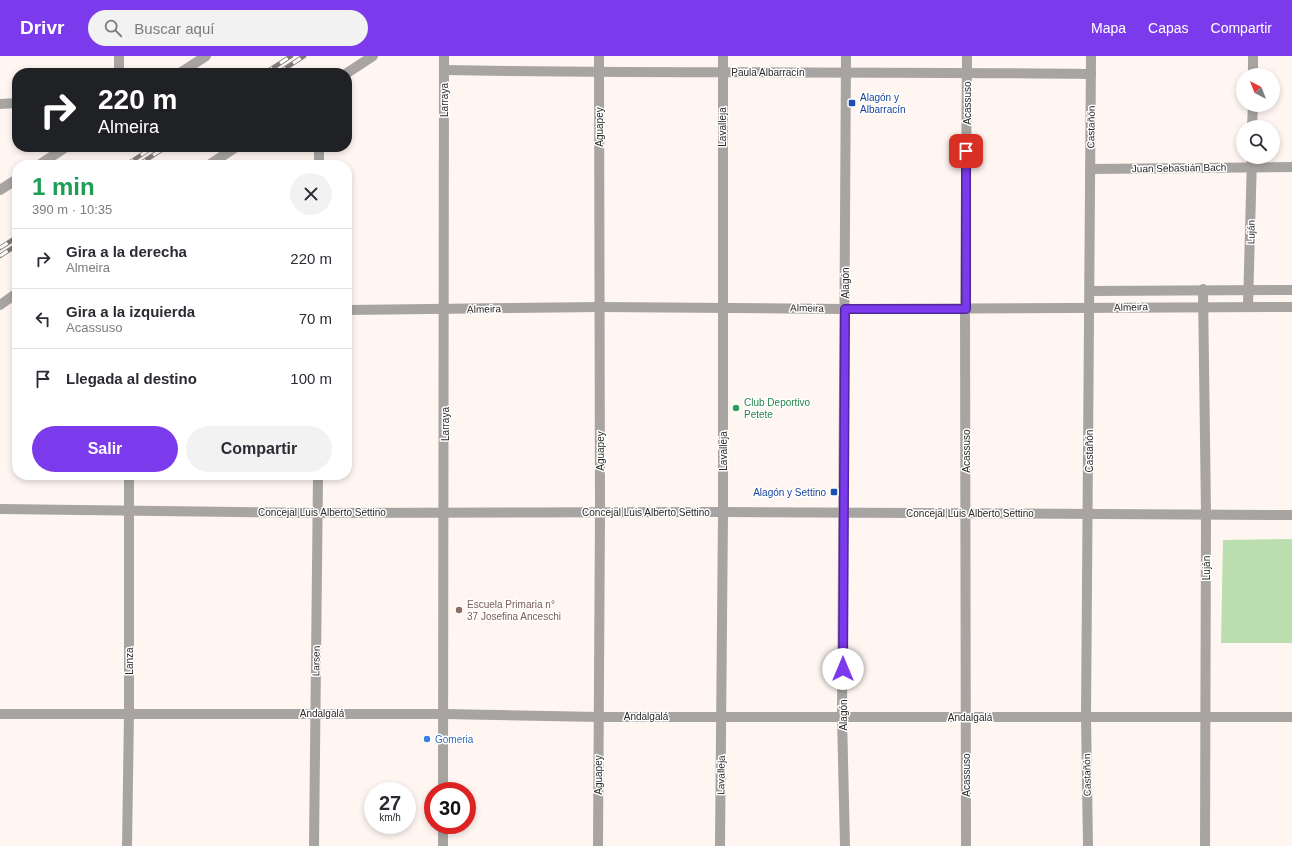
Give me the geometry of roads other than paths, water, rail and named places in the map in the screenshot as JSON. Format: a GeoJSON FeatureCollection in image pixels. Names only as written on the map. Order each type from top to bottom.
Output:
{"type":"FeatureCollection","features":[{"type":"Feature","properties":{"kind":"street"},"geometry":{"type":"LineString","coordinates":[[119,56],[119,68]]}},
{"type":"Feature","properties":{"kind":"street"},"geometry":{"type":"LineString","coordinates":[[188,68],[206,56]]}},
{"type":"Feature","properties":{"kind":"street"},"geometry":{"type":"LineString","coordinates":[[352,70],[373,56]]}},
{"type":"Feature","properties":{"kind":"street","name":"Larraya"},"geometry":{"type":"LineString","coordinates":[[443,782],[445,512],[444,56]]}},
{"type":"Feature","properties":{"kind":"street","name":"Aguapey"},"geometry":{"type":"LineString","coordinates":[[598,846],[600,512],[599,56]]}},
{"type":"Feature","properties":{"kind":"street","name":"Lavalleja"},"geometry":{"type":"LineString","coordinates":[[720,846],[723,512],[723,56]]}},
{"type":"Feature","properties":{"kind":"street","name":"Alagón"},"geometry":{"type":"LineString","coordinates":[[845,846],[842,716],[846,56]]}},
{"type":"Feature","properties":{"kind":"street","name":"Acassuso"},"geometry":{"type":"LineString","coordinates":[[966,846],[967,56]]}},
{"type":"Feature","properties":{"kind":"street","name":"Castañón"},"geometry":{"type":"LineString","coordinates":[[1088,846],[1086,716],[1091,56]]}},
{"type":"Feature","properties":{"kind":"street"},"geometry":{"type":"LineString","coordinates":[[1253,56],[1253,68]]}},
{"type":"Feature","properties":{"kind":"street","name":"Paula Albarracín"},"geometry":{"type":"LineString","coordinates":[[444,70],[599,73],[967,72],[1091,74]]}},
{"type":"Feature","properties":{"kind":"street"},"geometry":{"type":"LineString","coordinates":[[0,104],[12,103]]}},
{"type":"Feature","properties":{"kind":"street"},"geometry":{"type":"LineString","coordinates":[[46,160],[58,152]]}},
{"type":"Feature","properties":{"kind":"street"},"geometry":{"type":"LineString","coordinates":[[216,160],[228,152]]}},
{"type":"Feature","properties":{"kind":"street","name":"Juan Sebastián Bach"},"geometry":{"type":"LineString","coordinates":[[1090,169],[1236,163]]}},
{"type":"Feature","properties":{"kind":"street","name":"Luján"},"geometry":{"type":"LineString","coordinates":[[1248,306],[1252,164]]}},
{"type":"Feature","properties":{"kind":"street","name":"Juan Sebastián Bach"},"geometry":{"type":"LineString","coordinates":[[1268,164],[1292,167]]}},
{"type":"Feature","properties":{"kind":"street"},"geometry":{"type":"LineString","coordinates":[[0,190],[12,182]]}},
{"type":"Feature","properties":{"kind":"street","name":"Almeira"},"geometry":{"type":"LineString","coordinates":[[1090,291],[1203,289],[1292,290]]}},
{"type":"Feature","properties":{"kind":"street","name":"Luján"},"geometry":{"type":"LineString","coordinates":[[1203,289],[1206,514],[1205,846]]}},
{"type":"Feature","properties":{"kind":"street"},"geometry":{"type":"LineString","coordinates":[[0,305],[12,297]]}},
{"type":"Feature","properties":{"kind":"street","name":"Almeira"},"geometry":{"type":"LineString","coordinates":[[352,310],[600,307],[845,309],[1204,306],[1292,307]]}},
{"type":"Feature","properties":{"kind":"street","name":"Lanza"},"geometry":{"type":"LineString","coordinates":[[127,846],[129,713],[129,480]]}},
{"type":"Feature","properties":{"kind":"street","name":"Larsen"},"geometry":{"type":"LineString","coordinates":[[314,846],[318,480]]}},
{"type":"Feature","properties":{"kind":"street","name":"Concejal Luis Alberto Settino"},"geometry":{"type":"LineString","coordinates":[[0,509],[318,513],[723,512],[966,514],[1088,512],[1292,515]]}},
{"type":"Feature","properties":{"kind":"street","name":"Andalgalá"},"geometry":{"type":"LineString","coordinates":[[0,714],[315,713],[599,717],[842,716],[966,718],[1086,716],[1292,717]]}},
{"type":"Feature","properties":{"kind":"street"},"geometry":{"type":"LineString","coordinates":[[443,834],[443,846]]}},
{"type":"Feature","properties":{"kind":"railway"},"geometry":{"type":"LineString","coordinates":[[273,68],[291,56]]}},
{"type":"Feature","properties":{"kind":"railway"},"geometry":{"type":"LineString","coordinates":[[286,68],[304,56]]}},
{"type":"Feature","properties":{"kind":"railway"},"geometry":{"type":"LineString","coordinates":[[134,160],[146,152]]}},
{"type":"Feature","properties":{"kind":"railway"},"geometry":{"type":"LineString","coordinates":[[146,160],[158,152]]}},
{"type":"Feature","properties":{"kind":"railway"},"geometry":{"type":"LineString","coordinates":[[0,248],[12,240]]}},
{"type":"Feature","properties":{"kind":"railway"},"geometry":{"type":"LineString","coordinates":[[0,256],[12,248]]}},
{"type":"Feature","properties":{"kind":"place","name":"Alagón y Albarracín"},"geometry":{"type":"Point","coordinates":[852,103]}},
{"type":"Feature","properties":{"kind":"place","name":"Club Deportivo Petete"},"geometry":{"type":"Point","coordinates":[736,408]}},
{"type":"Feature","properties":{"kind":"place","name":"Alagón y Settino"},"geometry":{"type":"Point","coordinates":[834,492]}},
{"type":"Feature","properties":{"kind":"place","name":"Escuela Primaria n° 37 Josefina Anceschi"},"geometry":{"type":"Point","coordinates":[459,610]}},
{"type":"Feature","properties":{"kind":"place","name":"Gomeria"},"geometry":{"type":"Point","coordinates":[427,739]}}]}
